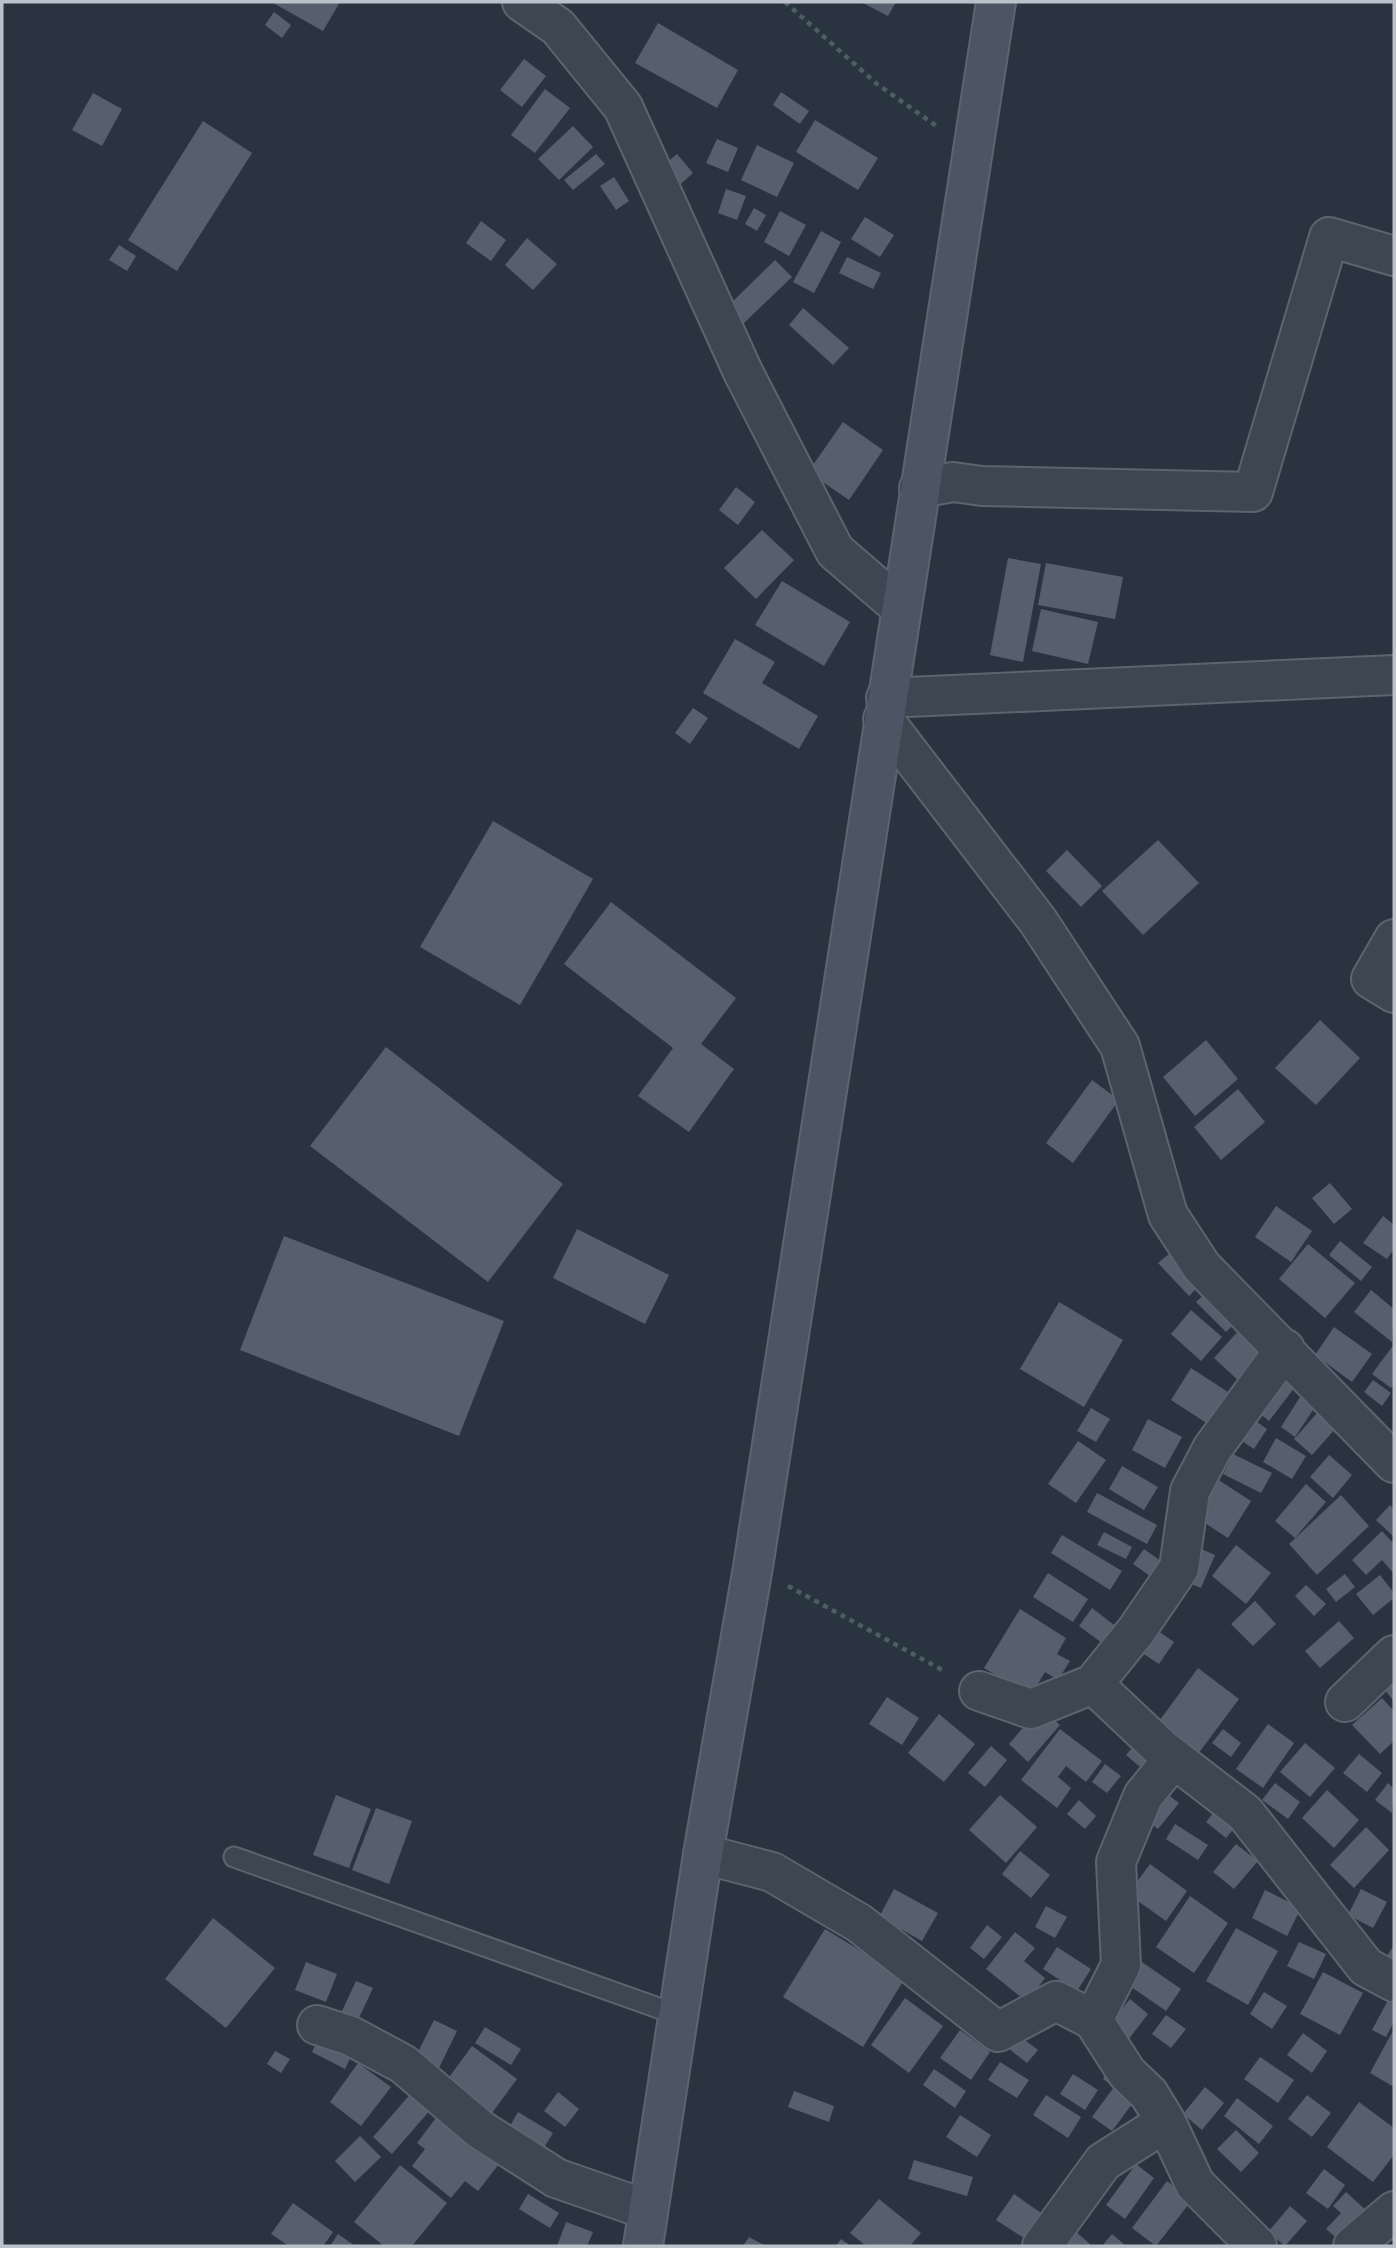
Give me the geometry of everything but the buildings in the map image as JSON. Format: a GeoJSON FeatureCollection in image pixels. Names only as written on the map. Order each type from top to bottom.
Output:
{"type":"FeatureCollection","features":[{"type":"Feature","properties":{"kind":"main road"},"geometry":{"type":"LineString","coordinates":[[646,2228],[703,1854],[753,1567],[884,708],[996,2]]}},
{"type":"Feature","properties":{"kind":"street"},"geometry":{"type":"LineString","coordinates":[[522,2],[558,27],[623,107],[743,372],[835,551],[900,607]]}},
{"type":"Feature","properties":{"kind":"street"},"geometry":{"type":"LineString","coordinates":[[919,488],[953,482],[982,486],[1253,492],[1328,237],[1394,256]]}},
{"type":"Feature","properties":{"kind":"street"},"geometry":{"type":"LineString","coordinates":[[884,708],[1394,675]]}},
{"type":"Feature","properties":{"kind":"street"},"geometry":{"type":"LineString","coordinates":[[884,708],[1038,921],[1120,1046],[1168,1215],[1202,1267],[1394,1462]]}},
{"type":"Feature","properties":{"kind":"street"},"geometry":{"type":"LineString","coordinates":[[1394,939],[1371,979],[1394,993]]}},
{"type":"Feature","properties":{"kind":"street"},"geometry":{"type":"LineString","coordinates":[[979,1691],[1031,1709],[1093,1684],[1136,1631],[1180,1567],[1190,1491],[1212,1449],[1285,1349]]}},
{"type":"Feature","properties":{"kind":"street"},"geometry":{"type":"LineString","coordinates":[[1345,1702],[1394,1655]]}},
{"type":"Feature","properties":{"kind":"street"},"geometry":{"type":"LineString","coordinates":[[1093,1684],[1174,1758],[1245,1813],[1366,1968],[1394,1982]]}},
{"type":"Feature","properties":{"kind":"street"},"geometry":{"type":"LineString","coordinates":[[1093,2020],[1121,1965],[1116,1861],[1143,1796],[1174,1758]]}},
{"type":"Feature","properties":{"kind":"street"},"geometry":{"type":"LineString","coordinates":[[703,1854],[772,1872],[859,1923],[998,2032],[1056,2001],[1093,2020],[1127,2073],[1149,2094],[1166,2122],[1195,2185],[1257,2246]]}},
{"type":"Feature","properties":{"kind":"street"},"geometry":{"type":"LineString","coordinates":[[317,2025],[351,2036],[403,2064],[481,2130],[556,2178],[646,2228]]}},
{"type":"Feature","properties":{"kind":"street"},"geometry":{"type":"LineString","coordinates":[[1042,2246],[1102,2162],[1166,2122]]}},
{"type":"Feature","properties":{"kind":"street"},"geometry":{"type":"LineString","coordinates":[[1353,2246],[1394,2211]]}},
{"type":"Feature","properties":{"kind":"lane"},"geometry":{"type":"LineString","coordinates":[[234,1857],[678,2015]]}},
{"type":"Feature","properties":{"kind":"path"},"geometry":{"type":"LineString","coordinates":[[785,2],[877,84],[972,152]]}},
{"type":"Feature","properties":{"kind":"path"},"geometry":{"type":"LineString","coordinates":[[753,1567],[979,1691]]}}]}
